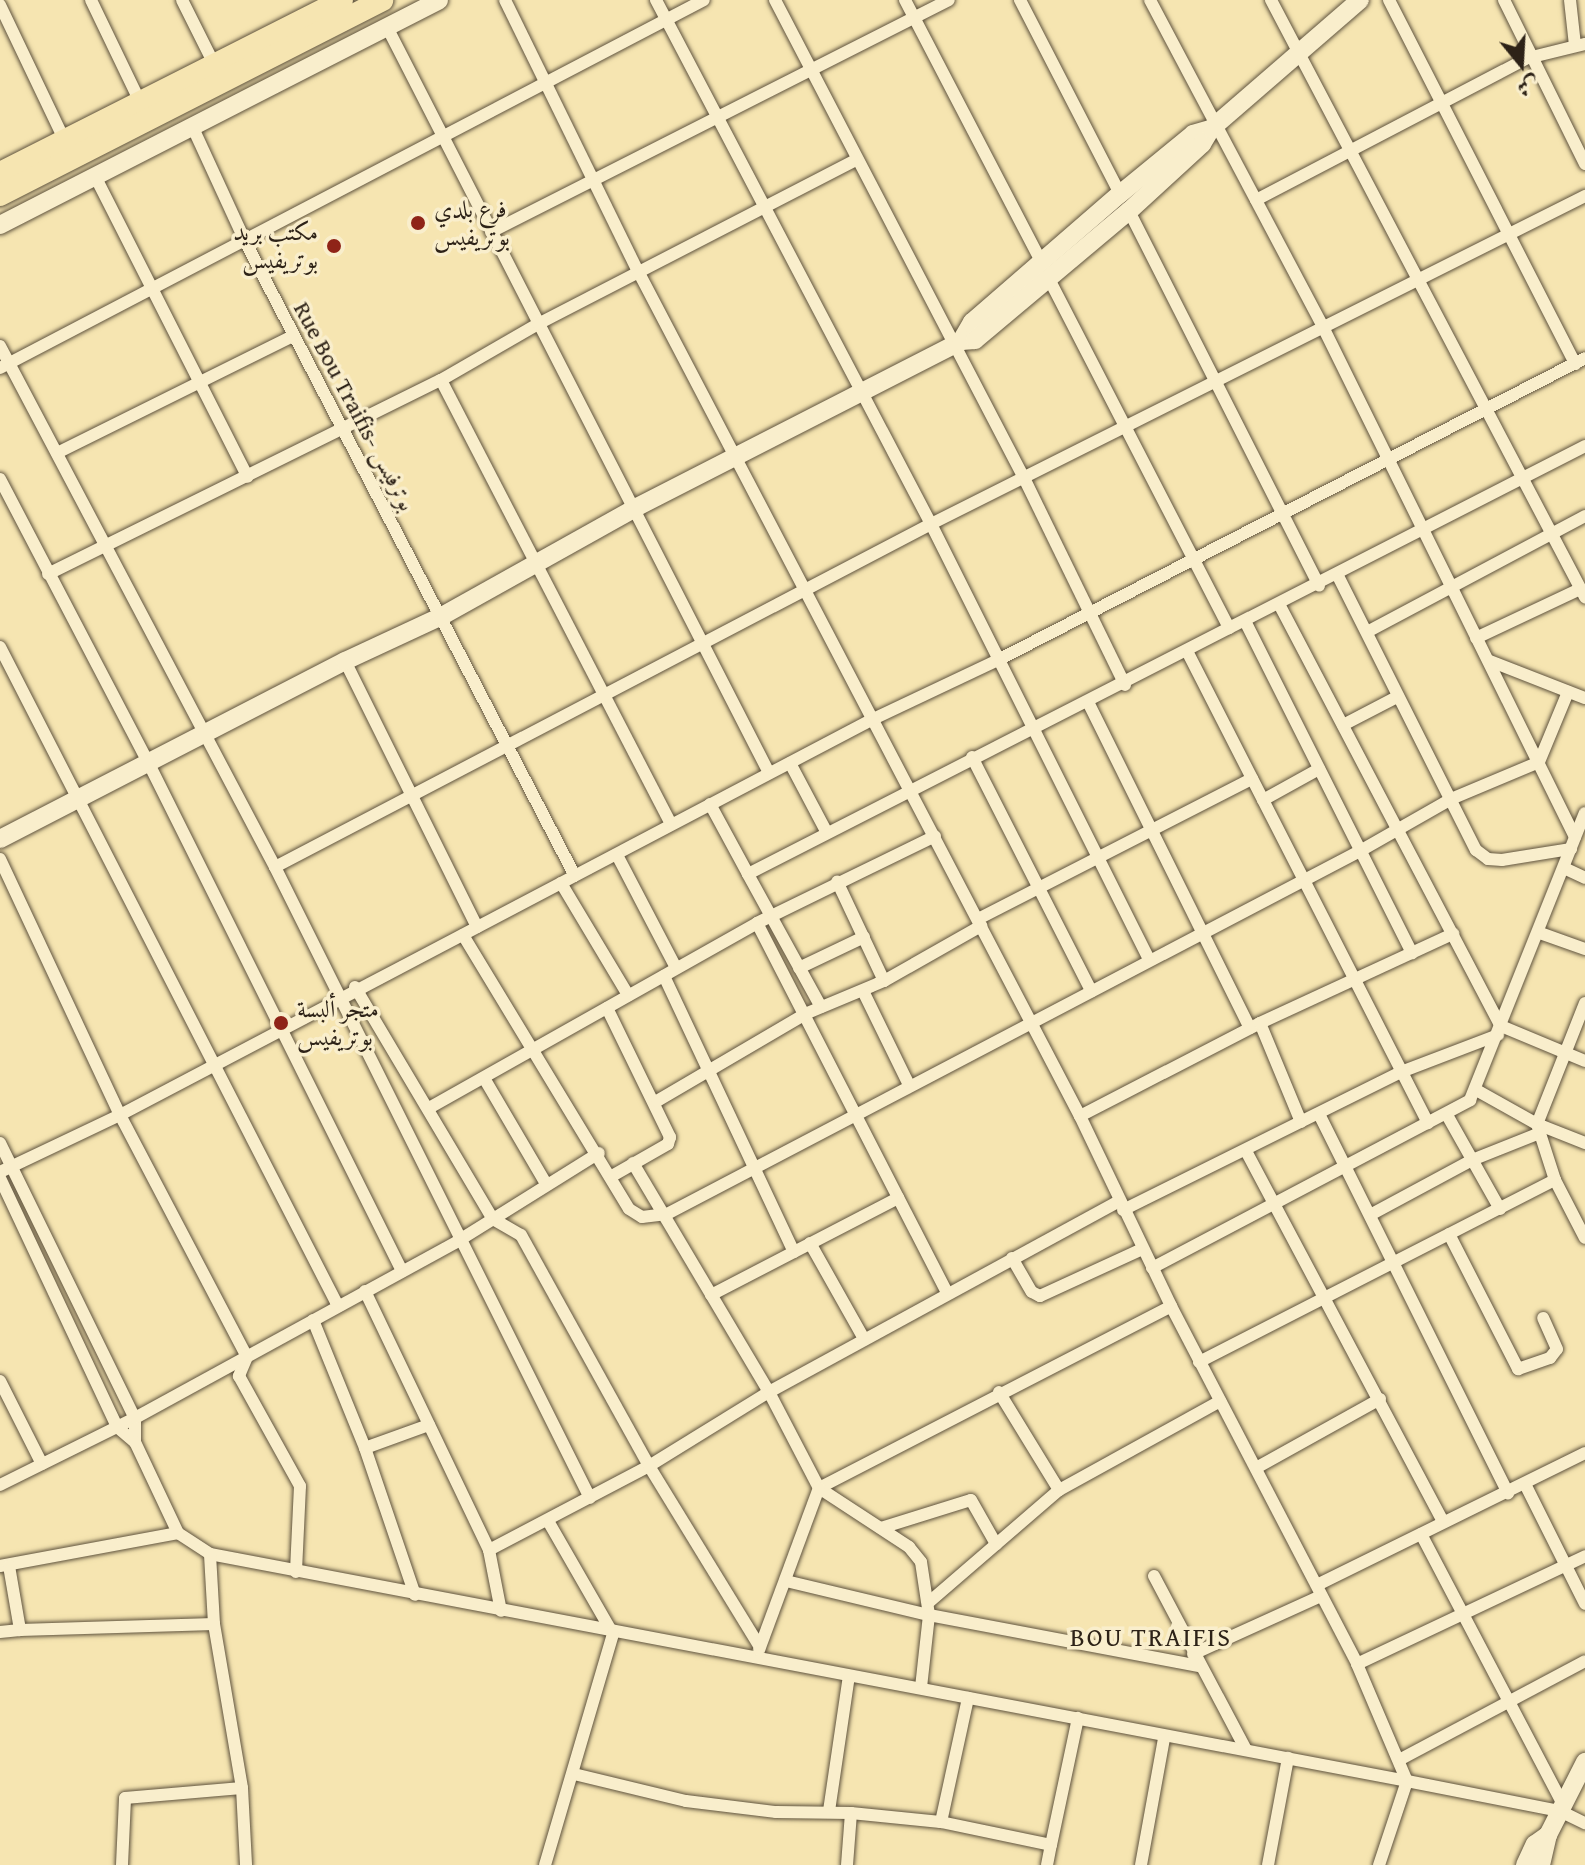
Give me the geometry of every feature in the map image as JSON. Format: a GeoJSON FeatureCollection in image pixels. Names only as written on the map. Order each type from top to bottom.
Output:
{"type":"FeatureCollection","features":[{"type":"Feature","properties":{"kind":"highway"},"geometry":{"type":"LineString","coordinates":[[0,173],[216,68],[342,0]]}},
{"type":"Feature","properties":{"kind":"highway"},"geometry":{"type":"LineString","coordinates":[[0,195],[382,0]]}},
{"type":"Feature","properties":{"kind":"street"},"geometry":{"type":"LineString","coordinates":[[91,0],[141,104]]}},
{"type":"Feature","properties":{"kind":"street"},"geometry":{"type":"LineString","coordinates":[[182,0],[216,68]]}},
{"type":"Feature","properties":{"kind":"street"},"geometry":{"type":"LineString","coordinates":[[0,225],[439,0]]}},
{"type":"Feature","properties":{"kind":"street"},"geometry":{"type":"LineString","coordinates":[[505,0],[638,271],[740,457],[803,592],[935,836],[1080,1116],[1199,1362],[1357,1664],[1401,1759],[1407,1781],[1379,1865]]}},
{"type":"Feature","properties":{"kind":"street"},"geometry":{"type":"LineString","coordinates":[[656,0],[860,394],[931,524],[1149,960]]}},
{"type":"Feature","properties":{"kind":"street"},"geometry":{"type":"LineString","coordinates":[[4,366],[149,288],[246,243],[704,0]]}},
{"type":"Feature","properties":{"kind":"street"},"geometry":{"type":"LineString","coordinates":[[775,0],[956,343],[1125,685]]}},
{"type":"Feature","properties":{"kind":"street"},"geometry":{"type":"LineString","coordinates":[[905,0],[1041,261]]}},
{"type":"Feature","properties":{"kind":"street"},"geometry":{"type":"LineString","coordinates":[[491,232],[592,177],[949,0]]}},
{"type":"Feature","properties":{"kind":"street"},"geometry":{"type":"LineString","coordinates":[[1020,0],[1120,194]]}},
{"type":"Feature","properties":{"kind":"street"},"geometry":{"type":"LineString","coordinates":[[1150,0],[1389,458],[1449,588],[1490,661],[1539,762],[1573,843]]}},
{"type":"Feature","properties":{"kind":"street"},"geometry":{"type":"LineString","coordinates":[[1271,0],[1421,278],[1485,410],[1583,593],[1476,638]]}},
{"type":"Feature","properties":{"kind":"street"},"geometry":{"type":"LineString","coordinates":[[0,839],[345,661],[442,616],[637,507],[740,457],[956,343],[975,340],[1129,211],[1202,144],[1214,126],[1360,0]]}},
{"type":"Feature","properties":{"kind":"street"},"geometry":{"type":"LineString","coordinates":[[4,1172],[120,1115],[355,987],[463,935],[871,720],[998,660],[1281,510],[1580,361],[1508,234],[1389,0]]}},
{"type":"Feature","properties":{"kind":"street"},"geometry":{"type":"LineString","coordinates":[[1256,200],[1442,106],[1528,58],[1580,45],[1570,0]]}},
{"type":"Feature","properties":{"kind":"street"},"geometry":{"type":"LineString","coordinates":[[1505,1],[1528,58],[1585,164]]}},
{"type":"Feature","properties":{"kind":"street"},"geometry":{"type":"LineString","coordinates":[[0,5],[65,141]]}},
{"type":"Feature","properties":{"kind":"street"},"geometry":{"type":"LineString","coordinates":[[387,27],[538,324],[637,507],[703,646],[769,773]]}},
{"type":"Feature","properties":{"kind":"street"},"geometry":{"type":"LineString","coordinates":[[956,343],[964,330],[1120,194],[1193,134],[1214,126]]}},
{"type":"Feature","properties":{"kind":"street","name":"Rue Bou Traifis- بوترفيس"},"geometry":{"type":"LineString","coordinates":[[193,128],[246,243],[341,430],[442,616],[575,876]]}},
{"type":"Feature","properties":{"kind":"street"},"geometry":{"type":"LineString","coordinates":[[48,574],[441,380],[538,324],[857,159]]}},
{"type":"Feature","properties":{"kind":"street"},"geometry":{"type":"LineString","coordinates":[[96,178],[149,288],[248,477]]}},
{"type":"Feature","properties":{"kind":"street"},"geometry":{"type":"LineString","coordinates":[[275,867],[413,798],[931,524],[1025,480],[1585,196]]}},
{"type":"Feature","properties":{"kind":"street"},"geometry":{"type":"LineString","coordinates":[[1129,211],[1218,381],[1319,586]]}},
{"type":"Feature","properties":{"kind":"street"},"geometry":{"type":"LineString","coordinates":[[1049,279],[1229,628]]}},
{"type":"Feature","properties":{"kind":"street"},"geometry":{"type":"LineString","coordinates":[[57,453],[293,336]]}},
{"type":"Feature","properties":{"kind":"street"},"geometry":{"type":"LineString","coordinates":[[0,346],[4,366],[57,453],[108,547],[275,867],[458,1241],[590,1498]]}},
{"type":"Feature","properties":{"kind":"street"},"geometry":{"type":"LineString","coordinates":[[441,380],[538,560],[603,695],[671,824]]}},
{"type":"Feature","properties":{"kind":"street"},"geometry":{"type":"LineString","coordinates":[[748,874],[911,792],[972,757],[1188,653],[1229,628],[1319,586],[1585,446]]}},
{"type":"Feature","properties":{"kind":"street"},"geometry":{"type":"LineString","coordinates":[[0,479],[149,764],[402,1271]]}},
{"type":"Feature","properties":{"kind":"street"},"geometry":{"type":"LineString","coordinates":[[1367,632],[1585,516]]}},
{"type":"Feature","properties":{"kind":"street"},"geometry":{"type":"LineString","coordinates":[[1338,576],[1397,697],[1481,856],[1502,860],[1573,843]]}},
{"type":"Feature","properties":{"kind":"street"},"geometry":{"type":"LineString","coordinates":[[1279,604],[1453,934],[1500,1030]]}},
{"type":"Feature","properties":{"kind":"street"},"geometry":{"type":"LineString","coordinates":[[1245,621],[1412,953]]}},
{"type":"Feature","properties":{"kind":"street"},"geometry":{"type":"LineString","coordinates":[[0,647],[338,1306]]}},
{"type":"Feature","properties":{"kind":"street"},"geometry":{"type":"LineString","coordinates":[[1188,653],[1428,1123]]}},
{"type":"Feature","properties":{"kind":"street"},"geometry":{"type":"LineString","coordinates":[[345,661],[477,927]]}},
{"type":"Feature","properties":{"kind":"street"},"geometry":{"type":"LineString","coordinates":[[1490,661],[1585,698]]}},
{"type":"Feature","properties":{"kind":"street"},"geometry":{"type":"LineString","coordinates":[[463,935],[532,1052],[599,1153],[635,1215],[667,1214],[1304,881],[1451,799],[1539,762],[1568,692]]}},
{"type":"Feature","properties":{"kind":"street"},"geometry":{"type":"LineString","coordinates":[[1343,725],[1397,697]]}},
{"type":"Feature","properties":{"kind":"street"},"geometry":{"type":"LineString","coordinates":[[1088,702],[1201,933],[1255,1025],[1301,1122]]}},
{"type":"Feature","properties":{"kind":"street"},"geometry":{"type":"LineString","coordinates":[[972,757],[1091,991]]}},
{"type":"Feature","properties":{"kind":"street"},"geometry":{"type":"LineString","coordinates":[[790,763],[827,833]]}},
{"type":"Feature","properties":{"kind":"street"},"geometry":{"type":"LineString","coordinates":[[1263,800],[1319,769]]}},
{"type":"Feature","properties":{"kind":"street"},"geometry":{"type":"LineString","coordinates":[[657,1101],[805,1014],[884,981],[1098,856],[1252,779]]}},
{"type":"Feature","properties":{"kind":"street"},"geometry":{"type":"LineString","coordinates":[[710,804],[821,1007]]}},
{"type":"Feature","properties":{"kind":"street"},"geometry":{"type":"LineString","coordinates":[[1152,1268],[1274,1201],[1447,1115],[1478,1091],[1585,813]]}},
{"type":"Feature","properties":{"kind":"street"},"geometry":{"type":"LineString","coordinates":[[429,1108],[757,923],[837,881],[935,836]]}},
{"type":"Feature","properties":{"kind":"street"},"geometry":{"type":"LineString","coordinates":[[617,855],[676,968]]}},
{"type":"Feature","properties":{"kind":"street"},"geometry":{"type":"LineString","coordinates":[[0,859],[120,1115],[247,1357]]}},
{"type":"Feature","properties":{"kind":"street"},"geometry":{"type":"LineString","coordinates":[[1564,868],[1585,878]]}},
{"type":"Feature","properties":{"kind":"street"},"geometry":{"type":"LineString","coordinates":[[837,881],[884,981]]}},
{"type":"Feature","properties":{"kind":"street"},"geometry":{"type":"LineString","coordinates":[[561,883],[628,995]]}},
{"type":"Feature","properties":{"kind":"street"},"geometry":{"type":"LineString","coordinates":[[757,923],[947,1292]]}},
{"type":"Feature","properties":{"kind":"street"},"geometry":{"type":"LineString","coordinates":[[1540,933],[1585,949]]}},
{"type":"Feature","properties":{"kind":"street"},"geometry":{"type":"LineString","coordinates":[[1080,1116],[1255,1025],[1453,934]]}},
{"type":"Feature","properties":{"kind":"street"},"geometry":{"type":"LineString","coordinates":[[799,968],[864,937]]}},
{"type":"Feature","properties":{"kind":"street"},"geometry":{"type":"LineString","coordinates":[[664,976],[794,1252]]}},
{"type":"Feature","properties":{"kind":"street"},"geometry":{"type":"LineString","coordinates":[[355,987],[493,1219],[521,1235],[649,1466],[758,1652]]}},
{"type":"Feature","properties":{"kind":"street"},"geometry":{"type":"LineString","coordinates":[[863,991],[909,1085]]}},
{"type":"Feature","properties":{"kind":"street"},"geometry":{"type":"LineString","coordinates":[[1585,1003],[1539,1129],[1555,1180],[1585,1238]]}},
{"type":"Feature","properties":{"kind":"street"},"geometry":{"type":"LineString","coordinates":[[607,1008],[657,1101],[670,1137],[668,1144],[612,1176]]}},
{"type":"Feature","properties":{"kind":"street"},"geometry":{"type":"LineString","coordinates":[[489,1550],[649,1466],[769,1392],[947,1292],[1121,1206],[1246,1151],[1401,1072],[1500,1030],[1585,1061]]}},
{"type":"Feature","properties":{"kind":"street"},"geometry":{"type":"LineString","coordinates":[[484,1078],[545,1182]]}},
{"type":"Feature","properties":{"kind":"street"},"geometry":{"type":"LineString","coordinates":[[1478,1091],[1539,1129],[1585,1143]]}},
{"type":"Feature","properties":{"kind":"street"},"geometry":{"type":"LineString","coordinates":[[1319,1114],[1508,1493]]}},
{"type":"Feature","properties":{"kind":"street"},"geometry":{"type":"LineString","coordinates":[[1447,1115],[1500,1209]]}},
{"type":"Feature","properties":{"kind":"street"},"geometry":{"type":"LineString","coordinates":[[1370,1215],[1472,1160],[1539,1129]]}},
{"type":"Feature","properties":{"kind":"street"},"geometry":{"type":"LineString","coordinates":[[0,1143],[4,1172],[117,1427],[135,1442],[178,1533],[210,1554],[613,1634],[758,1652],[849,1676],[1078,1718],[1164,1739],[1246,1750],[1561,1808],[1585,1823]]}},
{"type":"Feature","properties":{"kind":"street"},"geometry":{"type":"LineString","coordinates":[[1246,1151],[1326,1295],[1443,1522]]}},
{"type":"Feature","properties":{"kind":"street"},"geometry":{"type":"LineString","coordinates":[[0,1485],[135,1418],[458,1241],[545,1182],[599,1153]]}},
{"type":"Feature","properties":{"kind":"street"},"geometry":{"type":"LineString","coordinates":[[633,1163],[667,1214],[769,1392],[819,1488],[917,1555],[928,1609],[921,1687]]}},
{"type":"Feature","properties":{"kind":"street"},"geometry":{"type":"LineString","coordinates":[[4,1172],[135,1418],[135,1442]]}},
{"type":"Feature","properties":{"kind":"street"},"geometry":{"type":"LineString","coordinates":[[1199,1362],[1555,1180]]}},
{"type":"Feature","properties":{"kind":"street"},"geometry":{"type":"LineString","coordinates":[[711,1295],[898,1198]]}},
{"type":"Feature","properties":{"kind":"street"},"geometry":{"type":"LineString","coordinates":[[1449,1234],[1518,1369],[1550,1358],[1557,1349],[1543,1318]]}},
{"type":"Feature","properties":{"kind":"street"},"geometry":{"type":"LineString","coordinates":[[810,1243],[864,1339]]}},
{"type":"Feature","properties":{"kind":"street"},"geometry":{"type":"LineString","coordinates":[[1012,1258],[1032,1292],[1040,1296],[1142,1249]]}},
{"type":"Feature","properties":{"kind":"street"},"geometry":{"type":"LineString","coordinates":[[365,1291],[489,1550],[501,1611]]}},
{"type":"Feature","properties":{"kind":"street"},"geometry":{"type":"LineString","coordinates":[[758,1652],[819,1488],[999,1392],[1171,1306]]}},
{"type":"Feature","properties":{"kind":"street"},"geometry":{"type":"LineString","coordinates":[[313,1320],[365,1448],[415,1595]]}},
{"type":"Feature","properties":{"kind":"street"},"geometry":{"type":"LineString","coordinates":[[247,1357],[239,1376],[300,1486],[296,1572]]}},
{"type":"Feature","properties":{"kind":"street"},"geometry":{"type":"LineString","coordinates":[[0,1381],[42,1464]]}},
{"type":"Feature","properties":{"kind":"street"},"geometry":{"type":"LineString","coordinates":[[999,1392],[1059,1490]]}},
{"type":"Feature","properties":{"kind":"street"},"geometry":{"type":"LineString","coordinates":[[1256,1468],[1380,1399]]}},
{"type":"Feature","properties":{"kind":"street"},"geometry":{"type":"LineString","coordinates":[[928,1609],[1059,1490],[1220,1401]]}},
{"type":"Feature","properties":{"kind":"street"},"geometry":{"type":"LineString","coordinates":[[365,1448],[429,1425]]}},
{"type":"Feature","properties":{"kind":"street"},"geometry":{"type":"LineString","coordinates":[[1193,1654],[1319,1591],[1443,1522],[1585,1453]]}},
{"type":"Feature","properties":{"kind":"street"},"geometry":{"type":"LineString","coordinates":[[1525,1484],[1585,1604]]}},
{"type":"Feature","properties":{"kind":"street"},"geometry":{"type":"LineString","coordinates":[[881,1528],[971,1500],[996,1544]]}},
{"type":"Feature","properties":{"kind":"street"},"geometry":{"type":"LineString","coordinates":[[545,1865],[613,1634],[548,1521]]}},
{"type":"Feature","properties":{"kind":"street"},"geometry":{"type":"LineString","coordinates":[[20,1630],[5,1566],[178,1533]]}},
{"type":"Feature","properties":{"kind":"street"},"geometry":{"type":"LineString","coordinates":[[1421,1534],[1511,1698],[1561,1808]]}},
{"type":"Feature","properties":{"kind":"street"},"geometry":{"type":"LineString","coordinates":[[210,1554],[214,1624],[242,1788],[246,1865]]}},
{"type":"Feature","properties":{"kind":"street"},"geometry":{"type":"LineString","coordinates":[[1357,1664],[1585,1556]]}},
{"type":"Feature","properties":{"kind":"street"},"geometry":{"type":"LineString","coordinates":[[1154,1576],[1246,1750]]}},
{"type":"Feature","properties":{"kind":"street"},"geometry":{"type":"LineString","coordinates":[[786,1581],[1200,1666]]}},
{"type":"Feature","properties":{"kind":"street"},"geometry":{"type":"LineString","coordinates":[[0,1632],[214,1624]]}},
{"type":"Feature","properties":{"kind":"street"},"geometry":{"type":"LineString","coordinates":[[1401,1759],[1585,1661]]}},
{"type":"Feature","properties":{"kind":"street"},"geometry":{"type":"LineString","coordinates":[[829,1811],[849,1676]]}},
{"type":"Feature","properties":{"kind":"street"},"geometry":{"type":"LineString","coordinates":[[941,1822],[968,1698]]}},
{"type":"Feature","properties":{"kind":"street"},"geometry":{"type":"LineString","coordinates":[[1047,1865],[1078,1718]]}},
{"type":"Feature","properties":{"kind":"street"},"geometry":{"type":"LineString","coordinates":[[1141,1865],[1164,1739]]}},
{"type":"Feature","properties":{"kind":"street"},"geometry":{"type":"LineString","coordinates":[[1268,1865],[1288,1758]]}},
{"type":"Feature","properties":{"kind":"street"},"geometry":{"type":"LineString","coordinates":[[1541,1865],[1548,1835],[1585,1762]]}},
{"type":"Feature","properties":{"kind":"street"},"geometry":{"type":"LineString","coordinates":[[574,1774],[686,1801],[776,1812],[829,1811],[941,1822],[1051,1845]]}},
{"type":"Feature","properties":{"kind":"street"},"geometry":{"type":"LineString","coordinates":[[122,1865],[125,1798],[242,1788]]}},
{"type":"Feature","properties":{"kind":"street"},"geometry":{"type":"LineString","coordinates":[[847,1865],[851,1813]]}},
{"type":"Feature","properties":{"kind":"street"},"geometry":{"type":"LineString","coordinates":[[1525,1865],[1535,1844],[1548,1835]]}},
{"type":"Feature","properties":{"kind":"place","name":"فرع بلدي بوتريفيس"},"geometry":{"type":"Point","coordinates":[418,223]}},
{"type":"Feature","properties":{"kind":"place","name":"مكتب بريد بوتريفيس"},"geometry":{"type":"Point","coordinates":[334,246]}},
{"type":"Feature","properties":{"kind":"place","name":"متجر ألبسة بوتريفيس"},"geometry":{"type":"Point","coordinates":[281,1023]}},
{"type":"Feature","properties":{"kind":"district","name":"BOU TRAIFIS"},"geometry":{"type":"Point","coordinates":[1151,1637]}}]}
